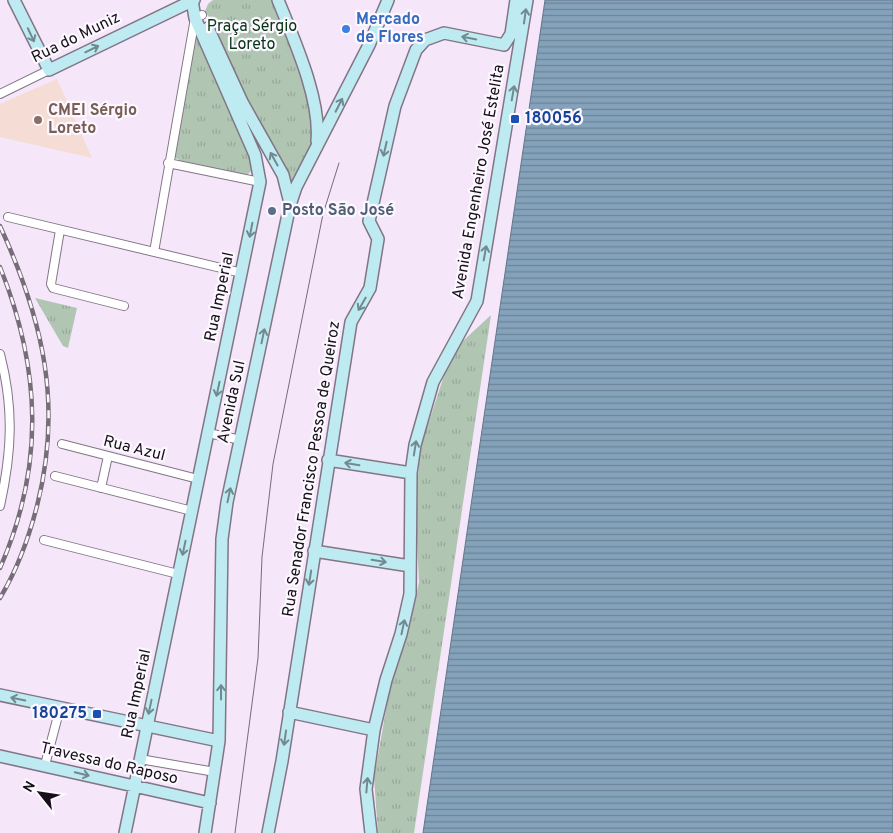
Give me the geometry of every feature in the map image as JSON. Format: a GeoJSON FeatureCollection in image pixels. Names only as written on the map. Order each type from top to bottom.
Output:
{"type":"FeatureCollection","features":[{"type":"Feature","properties":{"kind":"main road"},"geometry":{"type":"LineString","coordinates":[[14,0],[48,70]]}},
{"type":"Feature","properties":{"kind":"main road","name":"Rua do Muniz"},"geometry":{"type":"LineString","coordinates":[[48,70],[193,0]]}},
{"type":"Feature","properties":{"kind":"main road","name":"Rua Imperial"},"geometry":{"type":"LineString","coordinates":[[125,833],[260,182],[255,155],[197,16],[193,0]]}},
{"type":"Feature","properties":{"kind":"main road"},"geometry":{"type":"LineString","coordinates":[[278,0],[292,34],[317,111],[317,148]]}},
{"type":"Feature","properties":{"kind":"main road","name":"Avenida Sul"},"geometry":{"type":"LineString","coordinates":[[205,833],[220,741],[222,539],[290,205],[296,187],[369,46],[388,0]]}},
{"type":"Feature","properties":{"kind":"main road"},"geometry":{"type":"LineString","coordinates":[[516,0],[510,34],[504,45],[514,53],[517,68]]}},
{"type":"Feature","properties":{"kind":"main road","name":"Avenida Engenheiro José Estelita"},"geometry":{"type":"LineString","coordinates":[[371,833],[366,789],[374,730],[386,680],[402,634],[410,594],[411,473],[421,420],[433,382],[477,301],[527,0]]}},
{"type":"Feature","properties":{"kind":"main road"},"geometry":{"type":"LineString","coordinates":[[174,9],[197,16]]}},
{"type":"Feature","properties":{"kind":"main road","name":"Rua Imperial"},"geometry":{"type":"LineString","coordinates":[[197,16],[283,175],[290,205]]}},
{"type":"Feature","properties":{"kind":"main road","name":"Rua Senador Francisco Pessoa de Queiroz"},"geometry":{"type":"LineString","coordinates":[[268,833],[351,322],[370,288],[378,239],[369,221],[395,106],[416,50],[425,40],[444,33],[504,45]]}},
{"type":"Feature","properties":{"kind":"main road"},"geometry":{"type":"LineString","coordinates":[[328,460],[411,473]]}},
{"type":"Feature","properties":{"kind":"main road"},"geometry":{"type":"LineString","coordinates":[[314,551],[410,566]]}},
{"type":"Feature","properties":{"kind":"main road"},"geometry":{"type":"LineString","coordinates":[[0,695],[220,741]]}},
{"type":"Feature","properties":{"kind":"main road"},"geometry":{"type":"LineString","coordinates":[[289,712],[374,730]]}},
{"type":"Feature","properties":{"kind":"main road","name":"Travessa do Raposo"},"geometry":{"type":"LineString","coordinates":[[0,756],[46,765],[135,788],[210,803]]}},
{"type":"Feature","properties":{"kind":"street"},"geometry":{"type":"LineString","coordinates":[[154,252],[168,163],[197,16]]}},
{"type":"Feature","properties":{"kind":"street","name":"Rua do Muniz"},"geometry":{"type":"LineString","coordinates":[[0,94],[48,70]]}},
{"type":"Feature","properties":{"kind":"street"},"geometry":{"type":"LineString","coordinates":[[168,163],[260,182]]}},
{"type":"Feature","properties":{"kind":"street"},"geometry":{"type":"LineString","coordinates":[[8,218],[242,272]]}},
{"type":"Feature","properties":{"kind":"street"},"geometry":{"type":"LineString","coordinates":[[60,230],[51,284],[53,288],[124,306]]}},
{"type":"Feature","properties":{"kind":"street"},"geometry":{"type":"LineString","coordinates":[[0,354],[9,396],[11,429],[7,471],[0,506]]}},
{"type":"Feature","properties":{"kind":"street"},"geometry":{"type":"LineString","coordinates":[[208,434],[241,440]]}},
{"type":"Feature","properties":{"kind":"street","name":"Rua Azul"},"geometry":{"type":"LineString","coordinates":[[62,444],[198,479]]}},
{"type":"Feature","properties":{"kind":"street"},"geometry":{"type":"LineString","coordinates":[[101,488],[108,456]]}},
{"type":"Feature","properties":{"kind":"street"},"geometry":{"type":"LineString","coordinates":[[55,476],[192,510]]}},
{"type":"Feature","properties":{"kind":"street"},"geometry":{"type":"LineString","coordinates":[[44,540],[178,574]]}},
{"type":"Feature","properties":{"kind":"street"},"geometry":{"type":"LineString","coordinates":[[46,765],[60,708]]}},
{"type":"Feature","properties":{"kind":"street"},"geometry":{"type":"LineString","coordinates":[[140,759],[215,772]]}},
{"type":"Feature","properties":{"kind":"shaded area","name":"CMEI Sérgio Loreto"},"geometry":{"type":"Polygon","coordinates":[[[57,79],[92,158],[0,137],[0,104],[57,79]]]}},
{"type":"Feature","properties":{"kind":"green space","name":"Praça Sérgio Loreto"},"geometry":{"type":"Polygon","coordinates":[[[213,0],[271,0],[300,72],[311,112],[313,129],[310,149],[291,182],[250,110],[215,27],[205,11],[208,4],[213,0]]]}},
{"type":"Feature","properties":{"kind":"green space","name":"Praça Sérgio Loreto"},"geometry":{"type":"Polygon","coordinates":[[[196,34],[251,155],[252,170],[247,175],[183,162],[174,157],[196,34]]]}},
{"type":"Feature","properties":{"kind":"green space"},"geometry":{"type":"Polygon","coordinates":[[[35,298],[77,308],[68,348],[63,346],[35,298]]]}},
{"type":"Feature","properties":{"kind":"green space"},"geometry":{"type":"Polygon","coordinates":[[[491,315],[414,833],[378,833],[374,778],[389,693],[410,624],[419,582],[415,504],[421,446],[452,351],[491,315]]]}},
{"type":"Feature","properties":{"kind":"water"},"geometry":{"type":"Polygon","coordinates":[[[545,0],[893,0],[893,833],[423,833],[545,0]]]}},
{"type":"Feature","properties":{"kind":"tram line"},"geometry":{"type":"LineString","coordinates":[[235,833],[258,658],[262,557],[273,464],[323,214],[339,163]]}},
{"type":"Feature","properties":{"kind":"railway"},"geometry":{"type":"LineString","coordinates":[[0,226],[28,295],[44,363],[48,397],[45,469],[37,506],[17,565],[0,598]]}},
{"type":"Feature","properties":{"kind":"railway"},"geometry":{"type":"LineString","coordinates":[[0,267],[14,305],[24,343],[30,380],[32,418],[31,455],[25,492],[15,530],[0,568]]}},
{"type":"Feature","properties":{"kind":"place","name":"Mercado de Flores"},"geometry":{"type":"Point","coordinates":[346,29]}},
{"type":"Feature","properties":{"kind":"place","name":"180056"},"geometry":{"type":"Point","coordinates":[515,119]}},
{"type":"Feature","properties":{"kind":"place","name":"CMEI Sérgio Loreto"},"geometry":{"type":"Point","coordinates":[38,120]}},
{"type":"Feature","properties":{"kind":"place","name":"Posto São José"},"geometry":{"type":"Point","coordinates":[272,211]}},
{"type":"Feature","properties":{"kind":"place","name":"180275"},"geometry":{"type":"Point","coordinates":[97,714]}}]}
